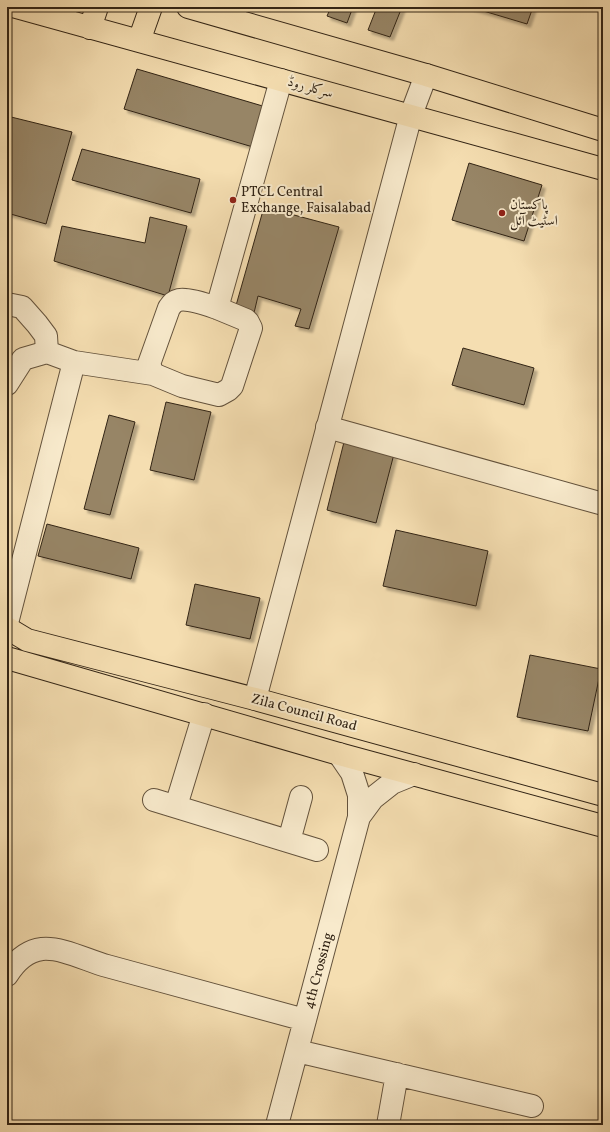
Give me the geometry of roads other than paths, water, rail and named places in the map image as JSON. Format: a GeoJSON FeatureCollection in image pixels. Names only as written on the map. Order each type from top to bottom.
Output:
{"type":"FeatureCollection","features":[{"type":"Feature","properties":{"kind":"main road","name":"سرکلر روڈ"},"geometry":{"type":"LineString","coordinates":[[16,7],[603,169]]}},
{"type":"Feature","properties":{"kind":"main road"},"geometry":{"type":"LineString","coordinates":[[90,28],[97,7]]}},
{"type":"Feature","properties":{"kind":"main road"},"geometry":{"type":"LineString","coordinates":[[140,41],[151,7]]}},
{"type":"Feature","properties":{"kind":"main road"},"geometry":{"type":"LineString","coordinates":[[188,7],[426,75],[603,130]]}},
{"type":"Feature","properties":{"kind":"main road","name":"Zila Council Road"},"geometry":{"type":"LineString","coordinates":[[7,628],[27,640],[255,700],[603,795]]}},
{"type":"Feature","properties":{"kind":"main road","name":"Zila Council Road"},"geometry":{"type":"LineString","coordinates":[[7,658],[340,754],[603,826]]}},
{"type":"Feature","properties":{"kind":"street"},"geometry":{"type":"LineString","coordinates":[[255,700],[411,115],[426,75]]}},
{"type":"Feature","properties":{"kind":"street"},"geometry":{"type":"LineString","coordinates":[[217,308],[282,80]]}},
{"type":"Feature","properties":{"kind":"street"},"geometry":{"type":"LineString","coordinates":[[7,384],[23,358],[48,352],[74,362],[153,374],[182,386],[219,395],[232,386],[251,328],[248,322],[217,308],[184,300],[178,300],[169,308],[149,364],[153,374]]}},
{"type":"Feature","properties":{"kind":"street"},"geometry":{"type":"LineString","coordinates":[[7,304],[22,307],[37,324],[46,336],[48,352]]}},
{"type":"Feature","properties":{"kind":"street"},"geometry":{"type":"LineString","coordinates":[[7,623],[74,362]]}},
{"type":"Feature","properties":{"kind":"street"},"geometry":{"type":"LineString","coordinates":[[327,427],[603,504]]}},
{"type":"Feature","properties":{"kind":"street"},"geometry":{"type":"LineString","coordinates":[[176,806],[204,714]]}},
{"type":"Feature","properties":{"kind":"street","name":"4th Crossing"},"geometry":{"type":"LineString","coordinates":[[277,1125],[360,817],[357,787],[352,773],[340,754]]}},
{"type":"Feature","properties":{"kind":"street","name":"4th Crossing"},"geometry":{"type":"LineString","coordinates":[[360,817],[373,798],[392,783],[414,774]]}},
{"type":"Feature","properties":{"kind":"street"},"geometry":{"type":"LineString","coordinates":[[289,842],[301,797]]}},
{"type":"Feature","properties":{"kind":"street"},"geometry":{"type":"LineString","coordinates":[[154,800],[317,850]]}},
{"type":"Feature","properties":{"kind":"street"},"geometry":{"type":"LineString","coordinates":[[7,975],[13,965],[30,953],[42,949],[54,950],[99,964],[305,1020]]}},
{"type":"Feature","properties":{"kind":"street"},"geometry":{"type":"LineString","coordinates":[[297,1050],[532,1106]]}},
{"type":"Feature","properties":{"kind":"street"},"geometry":{"type":"LineString","coordinates":[[388,1125],[397,1074]]}},
{"type":"Feature","properties":{"kind":"place","name":"PTCL Central Exchange, Faisalabad"},"geometry":{"type":"Point","coordinates":[233,200]}},
{"type":"Feature","properties":{"kind":"place","name":"پاکستان اسٹیٹ آئل"},"geometry":{"type":"Point","coordinates":[502,213]}}]}
